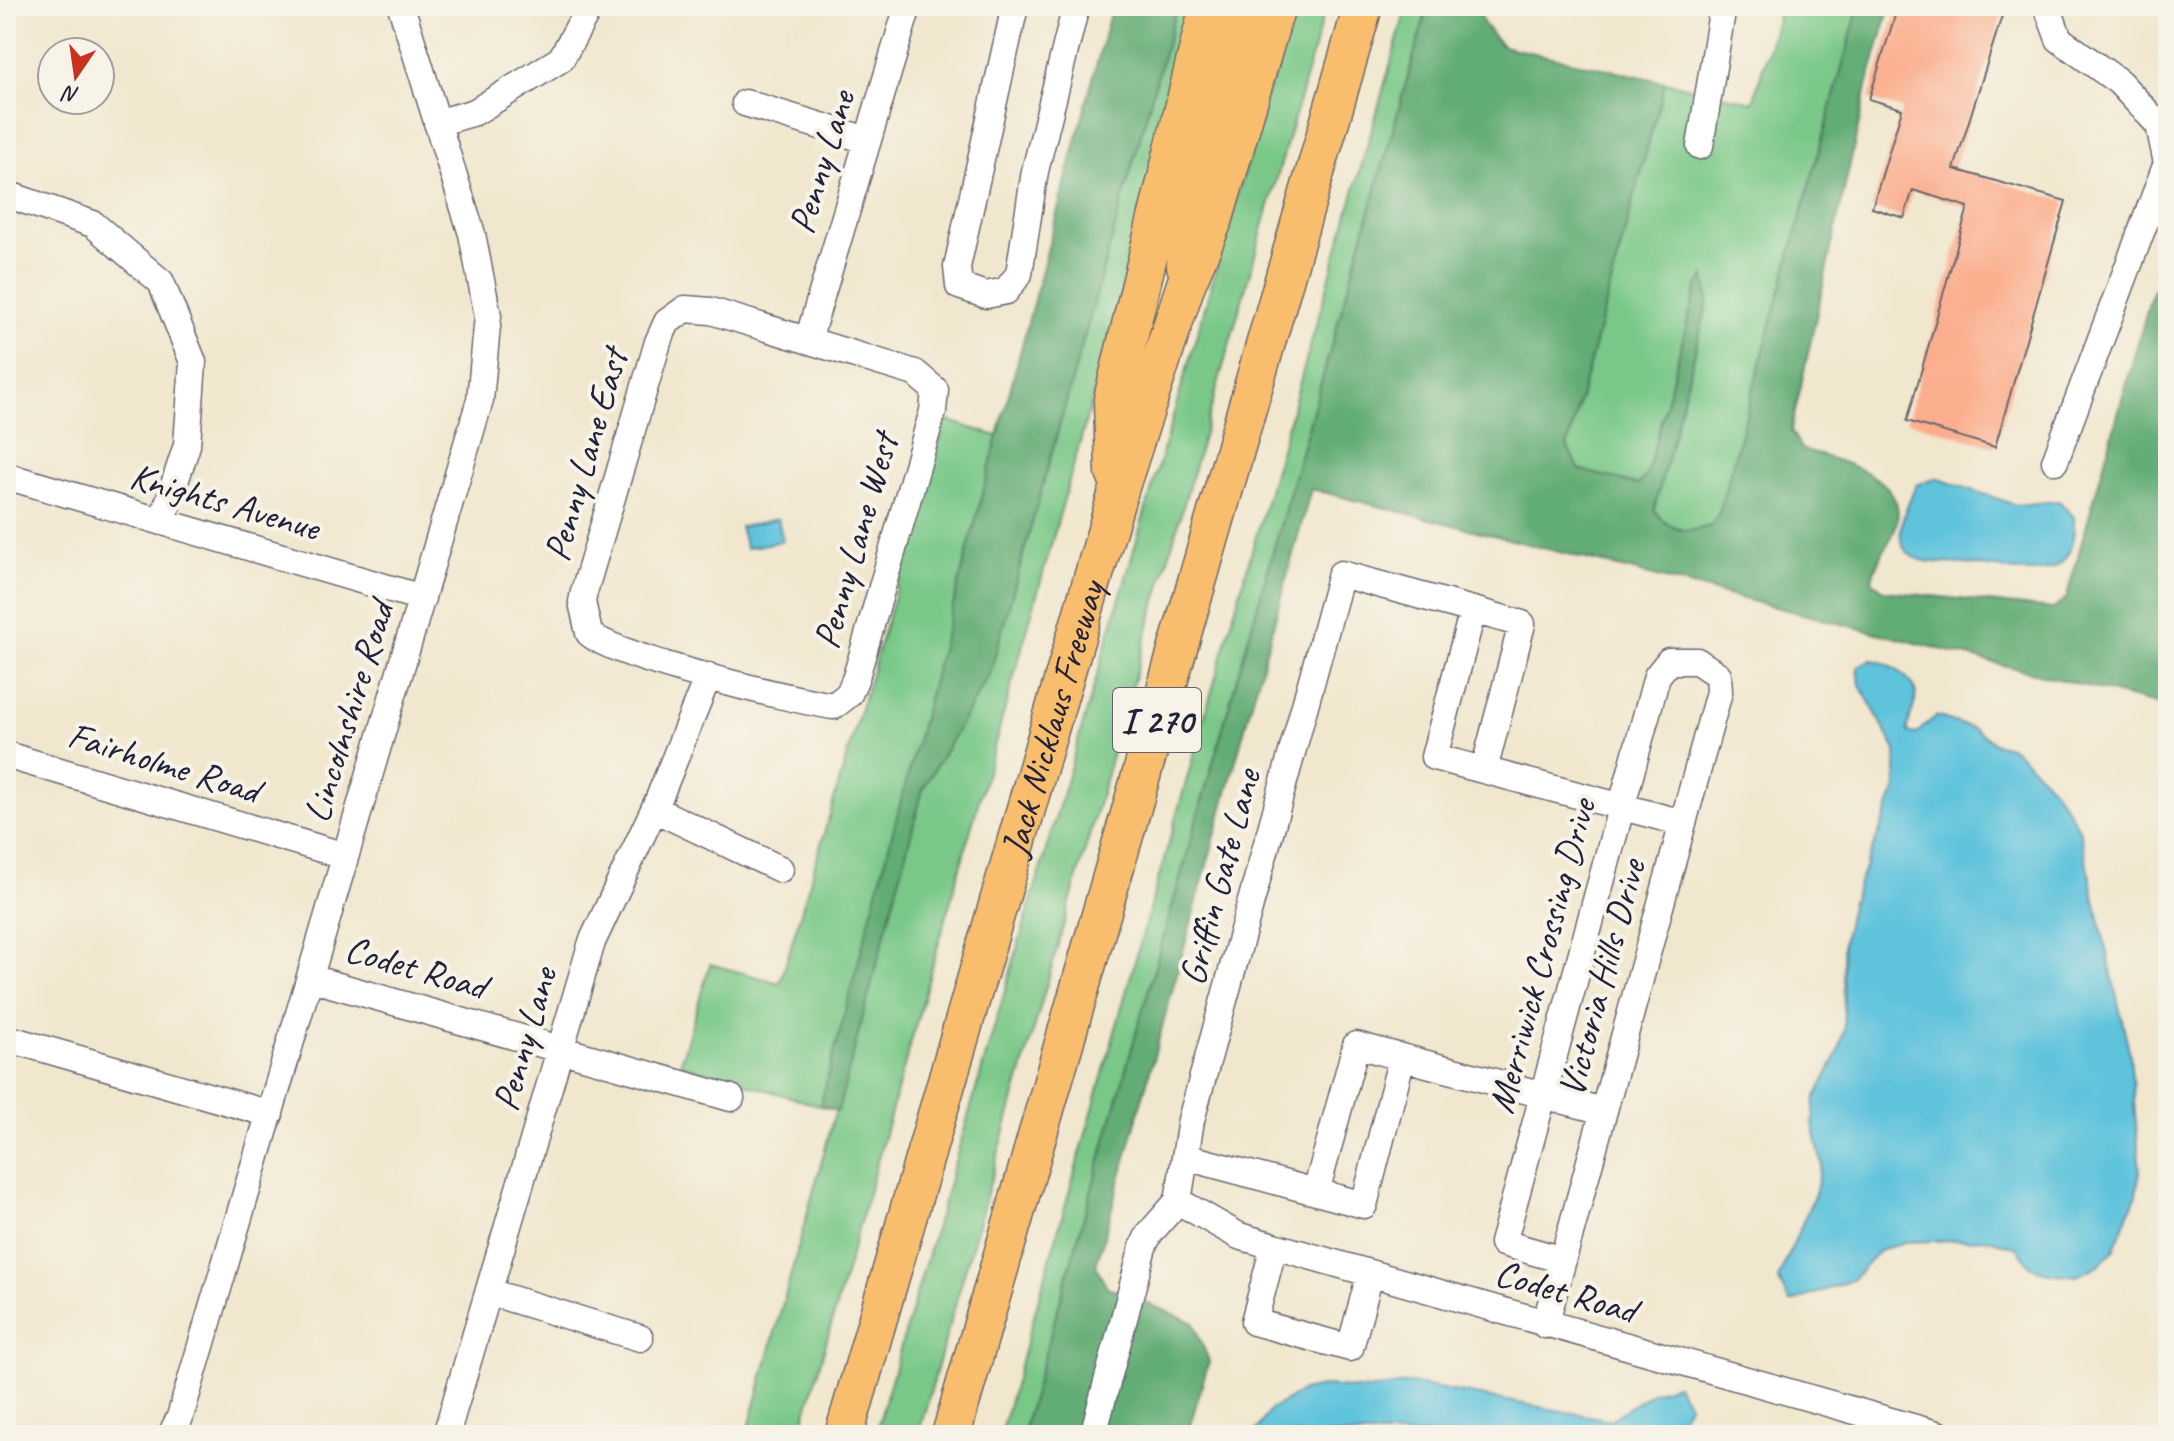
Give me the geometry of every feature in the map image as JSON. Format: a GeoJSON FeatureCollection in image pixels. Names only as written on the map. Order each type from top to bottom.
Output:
{"type":"FeatureCollection","features":[{"type":"Feature","properties":{"kind":"highway"},"geometry":{"type":"LineString","coordinates":[[1116,499],[1113,399],[1209,6]]}},
{"type":"Feature","properties":{"kind":"highway"},"geometry":{"type":"LineString","coordinates":[[1186,284],[1186,201],[1238,6]]}},
{"type":"Feature","properties":{"kind":"highway","name":"Jack Nicklaus Freeway"},"geometry":{"type":"LineString","coordinates":[[844,1435],[1116,499],[1186,284],[1214,218],[1276,6]]}},
{"type":"Feature","properties":{"kind":"highway","name":"I 270"},"geometry":{"type":"LineString","coordinates":[[951,1435],[1363,6]]}},
{"type":"Feature","properties":{"kind":"street","name":"Lincolnshire Road"},"geometry":{"type":"LineString","coordinates":[[171,1435],[180,1417],[480,400],[488,316],[472,234],[401,6]]}},
{"type":"Feature","properties":{"kind":"street"},"geometry":{"type":"LineString","coordinates":[[437,123],[475,112],[561,59],[590,6]]}},
{"type":"Feature","properties":{"kind":"street","name":"Penny Lane"},"geometry":{"type":"LineString","coordinates":[[808,340],[908,6]]}},
{"type":"Feature","properties":{"kind":"street"},"geometry":{"type":"LineString","coordinates":[[1015,6],[957,267],[959,286],[986,295],[1006,291],[1019,274],[1035,171],[1076,6]]}},
{"type":"Feature","properties":{"kind":"street"},"geometry":{"type":"LineString","coordinates":[[1700,146],[1723,6]]}},
{"type":"Feature","properties":{"kind":"street"},"geometry":{"type":"LineString","coordinates":[[2047,6],[2059,39],[2119,82],[2159,125],[2167,163],[2055,461]]}},
{"type":"Feature","properties":{"kind":"street"},"geometry":{"type":"LineString","coordinates":[[745,103],[867,140]]}},
{"type":"Feature","properties":{"kind":"street"},"geometry":{"type":"LineString","coordinates":[[6,194],[93,224],[161,282],[193,362],[187,445],[162,522]]}},
{"type":"Feature","properties":{"kind":"street","name":"Penny Lane East"},"geometry":{"type":"LineString","coordinates":[[708,676],[607,646],[589,633],[582,602],[658,342],[667,322],[685,309],[711,311],[808,340]]}},
{"type":"Feature","properties":{"kind":"street","name":"Penny Lane West"},"geometry":{"type":"LineString","coordinates":[[708,676],[834,706],[849,694],[856,677],[933,411],[935,390],[915,373],[808,340]]}},
{"type":"Feature","properties":{"kind":"street","name":"Knights Avenue"},"geometry":{"type":"LineString","coordinates":[[6,476],[422,598]]}},
{"type":"Feature","properties":{"kind":"street","name":"Griffin Gate Lane"},"geometry":{"type":"LineString","coordinates":[[1178,1201],[1191,1120],[1341,574],[1473,610]]}},
{"type":"Feature","properties":{"kind":"street"},"geometry":{"type":"LineString","coordinates":[[1484,770],[1522,624],[1473,610],[1434,757],[1683,823]]}},
{"type":"Feature","properties":{"kind":"street","name":"Merriwick Crossing Drive"},"geometry":{"type":"LineString","coordinates":[[1563,1260],[1503,1243],[1657,676],[1669,661],[1697,661]]}},
{"type":"Feature","properties":{"kind":"street","name":"Victoria Hills Drive"},"geometry":{"type":"LineString","coordinates":[[1545,1325],[1719,692],[1718,675],[1697,661]]}},
{"type":"Feature","properties":{"kind":"street","name":"Penny Lane"},"geometry":{"type":"LineString","coordinates":[[446,1435],[592,942],[654,809],[708,676]]}},
{"type":"Feature","properties":{"kind":"street","name":"Fairholme Road"},"geometry":{"type":"LineString","coordinates":[[6,755],[345,856]]}},
{"type":"Feature","properties":{"kind":"street"},"geometry":{"type":"LineString","coordinates":[[654,809],[780,869]]}},
{"type":"Feature","properties":{"kind":"street","name":"Codet Road"},"geometry":{"type":"LineString","coordinates":[[310,978],[561,1047],[731,1098]]}},
{"type":"Feature","properties":{"kind":"street"},"geometry":{"type":"LineString","coordinates":[[1316,1192],[1356,1045],[1603,1111]]}},
{"type":"Feature","properties":{"kind":"street"},"geometry":{"type":"LineString","coordinates":[[8,1046],[270,1114]]}},
{"type":"Feature","properties":{"kind":"street"},"geometry":{"type":"LineString","coordinates":[[1186,1157],[1364,1205],[1402,1057]]}},
{"type":"Feature","properties":{"kind":"street"},"geometry":{"type":"LineString","coordinates":[[1093,1435],[1143,1247],[1149,1234],[1178,1201]]}},
{"type":"Feature","properties":{"kind":"street","name":"Codet Road"},"geometry":{"type":"LineString","coordinates":[[1178,1201],[1239,1236],[1940,1435]]}},
{"type":"Feature","properties":{"kind":"street"},"geometry":{"type":"LineString","coordinates":[[1274,1246],[1254,1322],[1350,1348],[1370,1275]]}},
{"type":"Feature","properties":{"kind":"street"},"geometry":{"type":"LineString","coordinates":[[489,1292],[640,1338]]}},
{"type":"Feature","properties":{"kind":"green space"},"geometry":{"type":"Polygon","coordinates":[[[1112,6],[1177,6],[990,673],[923,789],[838,1111],[820,1106],[1112,6]]]}},
{"type":"Feature","properties":{"kind":"green space"},"geometry":{"type":"Polygon","coordinates":[[[1177,6],[1203,6],[800,1435],[747,1435],[923,789],[990,673],[1177,6]]]}},
{"type":"Feature","properties":{"kind":"green space"},"geometry":{"type":"Polygon","coordinates":[[[1293,6],[1326,6],[918,1435],[875,1435],[1293,6]]]}},
{"type":"Feature","properties":{"kind":"green space"},"geometry":{"type":"Polygon","coordinates":[[[1407,6],[1428,6],[1022,1435],[1000,1435],[1407,6]]]}},
{"type":"Feature","properties":{"kind":"green space"},"geometry":{"type":"Polygon","coordinates":[[[1428,6],[1479,6],[1483,23],[1502,46],[1665,82],[1567,447],[1580,470],[1639,485],[1647,474],[1697,287],[1705,276],[1708,301],[1654,510],[1673,527],[1694,530],[1711,526],[1719,513],[1859,6],[1890,6],[1867,87],[1791,430],[1801,449],[1869,474],[1894,497],[1898,512],[1894,531],[1872,581],[1885,591],[2053,609],[2066,599],[2153,289],[2168,293],[2168,707],[1311,489],[1096,1266],[1107,1287],[1193,1322],[1209,1361],[1188,1432],[1187,1435],[1022,1435],[1428,6]]]}},
{"type":"Feature","properties":{"kind":"green space"},"geometry":{"type":"Polygon","coordinates":[[[1781,6],[1859,6],[1719,513],[1711,526],[1679,529],[1666,523],[1654,510],[1708,302],[1705,277],[1697,287],[1647,474],[1639,485],[1580,470],[1567,448],[1665,82],[1753,102],[1781,6]]]}},
{"type":"Feature","properties":{"kind":"green space"},"geometry":{"type":"Polygon","coordinates":[[[946,420],[1000,437],[820,1106],[680,1064],[710,964],[780,983],[946,420]]]}},
{"type":"Feature","properties":{"kind":"water"},"geometry":{"type":"Polygon","coordinates":[[[1936,478],[2016,505],[2059,501],[2074,517],[2072,542],[2065,559],[2054,568],[2022,572],[1928,562],[1912,556],[1902,544],[1904,514],[1916,485],[1936,478]]]}},
{"type":"Feature","properties":{"kind":"water"},"geometry":{"type":"Polygon","coordinates":[[[778,519],[783,541],[746,548],[740,527],[778,519]]]}},
{"type":"Feature","properties":{"kind":"water"},"geometry":{"type":"Polygon","coordinates":[[[1871,660],[1898,671],[1914,688],[1916,699],[1908,732],[1916,734],[1936,716],[1975,729],[1994,743],[2013,748],[2054,789],[2079,829],[2130,1055],[2140,1172],[2135,1199],[2113,1251],[2099,1265],[2077,1276],[2048,1273],[2030,1266],[2018,1248],[1989,1239],[1904,1242],[1879,1251],[1852,1280],[1790,1303],[1778,1279],[1815,1194],[1822,1165],[1813,1123],[1815,1099],[1839,1051],[1844,1030],[1843,943],[1852,901],[1896,789],[1896,750],[1860,685],[1858,666],[1871,660]]]}},
{"type":"Feature","properties":{"kind":"water"},"geometry":{"type":"Polygon","coordinates":[[[1410,1383],[1610,1420],[1653,1392],[1676,1385],[1689,1403],[1682,1416],[1643,1435],[1253,1435],[1270,1410],[1302,1391],[1326,1386],[1368,1390],[1410,1383]]]}},
{"type":"Feature","properties":{"kind":"building"},"geometry":{"type":"Polygon","coordinates":[[[1898,6],[2005,6],[1954,169],[2066,201],[1995,447],[1907,421],[1968,207],[1913,190],[1904,218],[1872,208],[1902,109],[1869,99],[1898,6]]]}}]}
